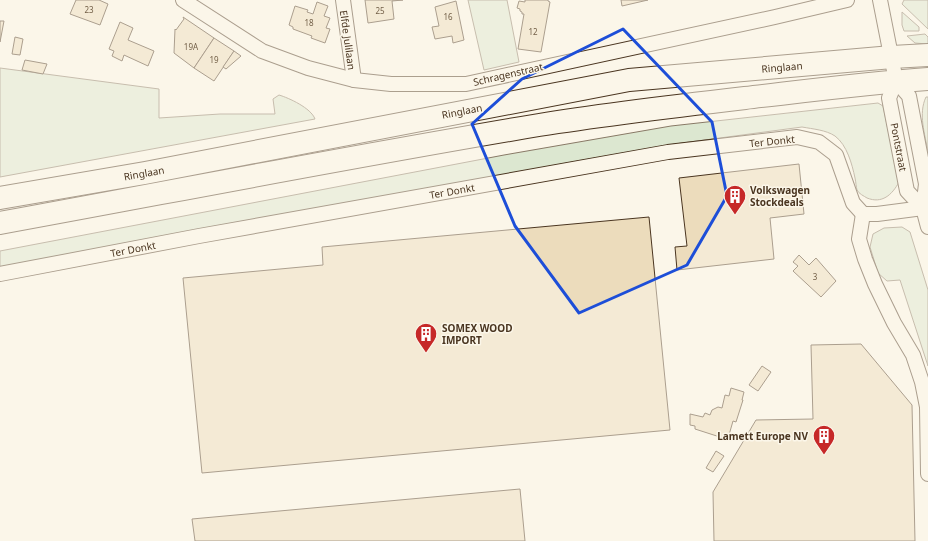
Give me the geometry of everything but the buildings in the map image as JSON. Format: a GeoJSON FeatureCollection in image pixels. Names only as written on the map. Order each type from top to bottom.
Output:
{"type":"FeatureCollection","features":[{"type":"Feature","properties":{"kind":"main road","name":"Ringlaan"},"geometry":{"type":"LineString","coordinates":[[0,198],[145,173],[629,80],[928,55]]}},
{"type":"Feature","properties":{"kind":"main road"},"geometry":{"type":"LineString","coordinates":[[0,223],[394,150],[541,125],[640,111],[896,81],[928,79]]}},
{"type":"Feature","properties":{"kind":"street","name":"Schragenstraat"},"geometry":{"type":"LineString","coordinates":[[183,0],[262,51],[308,68],[354,80],[391,84],[466,84],[612,51],[776,17],[847,0]]}},
{"type":"Feature","properties":{"kind":"street","name":"Elfde Julilaan"},"geometry":{"type":"LineString","coordinates":[[343,0],[354,80]]}},
{"type":"Feature","properties":{"kind":"street","name":"Pontstraat"},"geometry":{"type":"LineString","coordinates":[[880,0],[896,81],[909,96],[926,184],[923,208],[928,227]]}},
{"type":"Feature","properties":{"kind":"street","name":"Pontstraat"},"geometry":{"type":"LineString","coordinates":[[896,81],[889,98],[907,191],[923,208]]}},
{"type":"Feature","properties":{"kind":"street","name":"Ter Donkt"},"geometry":{"type":"LineString","coordinates":[[0,274],[199,236],[668,152],[798,137],[819,142],[836,155],[853,203],[863,214]]}},
{"type":"Feature","properties":{"kind":"street"},"geometry":{"type":"LineString","coordinates":[[923,208],[876,214],[863,214],[859,239],[875,284],[913,355],[922,382],[927,407],[928,474]]}},
{"type":"Feature","properties":{"kind":"highlighted area"},"geometry":{"type":"Polygon","coordinates":[[[623,29],[712,122],[727,196],[687,265],[579,313],[515,226],[472,124],[522,79],[623,29]]]}},
{"type":"Feature","properties":{"kind":"green space"},"geometry":{"type":"Polygon","coordinates":[[[468,0],[507,0],[519,62],[484,70],[468,0]]]}},
{"type":"Feature","properties":{"kind":"green space"},"geometry":{"type":"Polygon","coordinates":[[[904,0],[928,0],[928,29],[902,4],[904,0]]]}},
{"type":"Feature","properties":{"kind":"green space"},"geometry":{"type":"Polygon","coordinates":[[[902,12],[919,27],[919,31],[904,31],[902,25],[902,12]]]}},
{"type":"Feature","properties":{"kind":"green space"},"geometry":{"type":"Polygon","coordinates":[[[925,34],[928,37],[928,44],[915,43],[907,36],[925,34]]]}},
{"type":"Feature","properties":{"kind":"green space"},"geometry":{"type":"Polygon","coordinates":[[[0,68],[159,89],[159,118],[220,114],[275,114],[273,99],[279,95],[304,107],[313,115],[315,119],[0,177],[0,68]]]}},
{"type":"Feature","properties":{"kind":"green space"},"geometry":{"type":"Polygon","coordinates":[[[926,97],[928,97],[928,152],[922,117],[926,97]]]}},
{"type":"Feature","properties":{"kind":"green space"},"geometry":{"type":"Polygon","coordinates":[[[878,103],[883,106],[899,182],[890,194],[877,200],[867,198],[858,191],[851,161],[843,144],[835,136],[828,132],[802,127],[675,144],[0,268],[0,251],[504,155],[671,126],[878,103]]]}},
{"type":"Feature","properties":{"kind":"green space"},"geometry":{"type":"Polygon","coordinates":[[[902,227],[910,232],[928,290],[928,366],[900,280],[887,281],[878,273],[870,247],[873,234],[884,228],[902,227]]]}},
{"type":"Feature","properties":{"kind":"place","name":"Volkswagen Stockdeals"},"geometry":{"type":"Point","coordinates":[735,216]}},
{"type":"Feature","properties":{"kind":"place","name":"SOMEX WOOD IMPORT"},"geometry":{"type":"Point","coordinates":[426,354]}},
{"type":"Feature","properties":{"kind":"place","name":"Lamett Europe NV"},"geometry":{"type":"Point","coordinates":[824,456]}}]}
